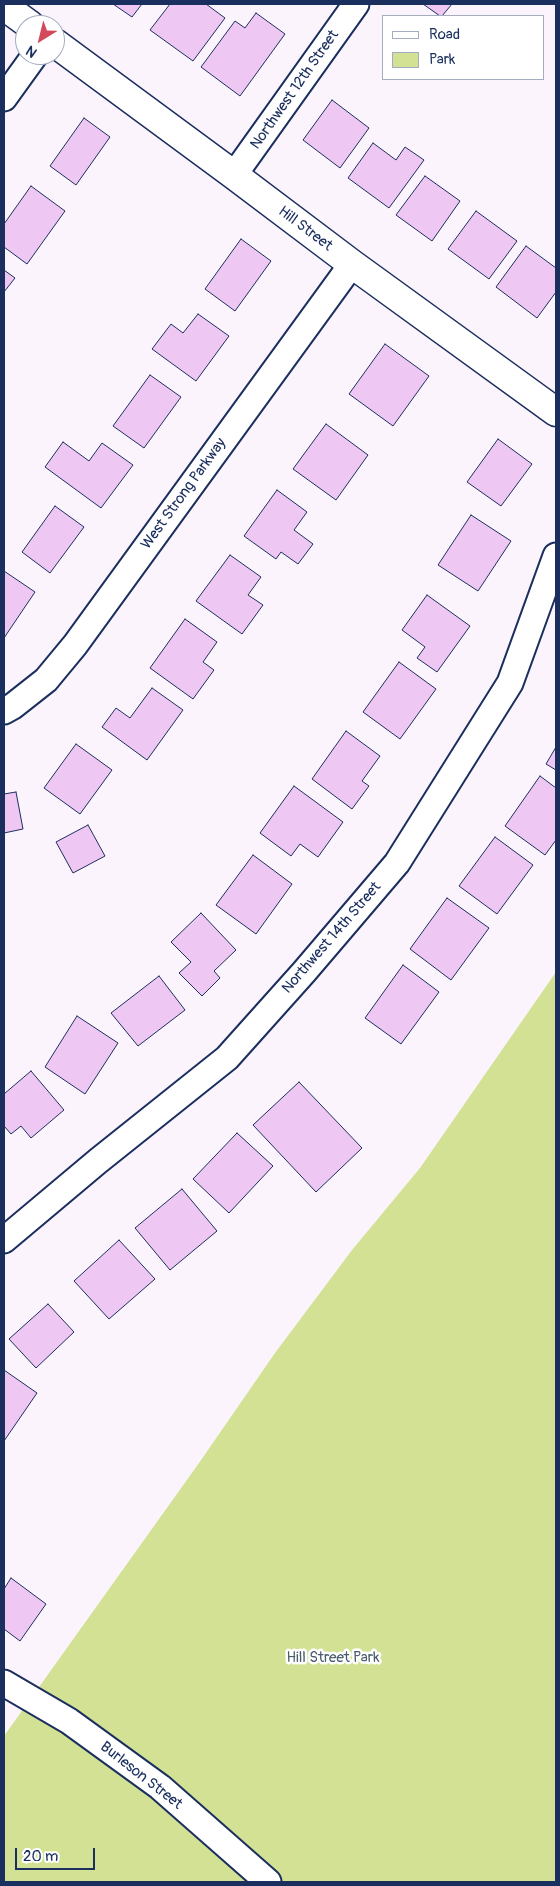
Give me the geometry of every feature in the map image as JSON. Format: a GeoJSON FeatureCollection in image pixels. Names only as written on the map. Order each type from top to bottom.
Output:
{"type":"FeatureCollection","features":[{"type":"Feature","properties":{"kind":"street","name":"Northwest 12th Street"},"geometry":{"type":"LineString","coordinates":[[234,175],[356,4]]}},
{"type":"Feature","properties":{"kind":"street"},"geometry":{"type":"LineString","coordinates":[[4,6],[16,15]]}},
{"type":"Feature","properties":{"kind":"street","name":"Hill Street"},"geometry":{"type":"LineString","coordinates":[[65,50],[352,264],[556,412]]}},
{"type":"Feature","properties":{"kind":"street"},"geometry":{"type":"LineString","coordinates":[[4,98],[28,65]]}},
{"type":"Feature","properties":{"kind":"street","name":"West Strong Parkway"},"geometry":{"type":"LineString","coordinates":[[4,711],[46,680],[75,645],[352,264]]}},
{"type":"Feature","properties":{"kind":"street","name":"Northwest 14th Street"},"geometry":{"type":"LineString","coordinates":[[4,1240],[98,1161],[227,1058],[304,972],[397,863],[510,683],[556,556]]}},
{"type":"Feature","properties":{"kind":"street","name":"Burleson Street"},"geometry":{"type":"LineString","coordinates":[[4,1683],[69,1721],[160,1787],[268,1882]]}},
{"type":"Feature","properties":{"kind":"green space","name":"Hill Street Park"},"geometry":{"type":"Polygon","coordinates":[[[556,972],[556,1882],[4,1882],[4,1736],[275,1353],[352,1250],[420,1168],[556,972]]]}},
{"type":"Feature","properties":{"kind":"building"},"geometry":{"type":"Polygon","coordinates":[[[113,4],[142,4],[132,17],[113,4]]]}},
{"type":"Feature","properties":{"kind":"building"},"geometry":{"type":"Polygon","coordinates":[[[170,4],[206,4],[225,18],[193,61],[150,30],[170,4]]]}},
{"type":"Feature","properties":{"kind":"building"},"geometry":{"type":"Polygon","coordinates":[[[423,4],[452,4],[443,15],[439,15],[423,4]]]}},
{"type":"Feature","properties":{"kind":"building"},"geometry":{"type":"Polygon","coordinates":[[[256,13],[285,34],[240,96],[201,67],[235,21],[245,28],[256,13]]]}},
{"type":"Feature","properties":{"kind":"building"},"geometry":{"type":"Polygon","coordinates":[[[332,100],[369,128],[340,168],[303,140],[332,100]]]}},
{"type":"Feature","properties":{"kind":"building"},"geometry":{"type":"Polygon","coordinates":[[[84,118],[110,137],[76,185],[50,166],[84,118]]]}},
{"type":"Feature","properties":{"kind":"building"},"geometry":{"type":"Polygon","coordinates":[[[373,143],[396,160],[405,147],[424,160],[389,208],[348,178],[373,143]]]}},
{"type":"Feature","properties":{"kind":"building"},"geometry":{"type":"Polygon","coordinates":[[[425,176],[460,201],[432,241],[396,215],[425,176]]]}},
{"type":"Feature","properties":{"kind":"building"},"geometry":{"type":"Polygon","coordinates":[[[31,186],[65,211],[27,264],[4,247],[4,224],[31,186]]]}},
{"type":"Feature","properties":{"kind":"building"},"geometry":{"type":"Polygon","coordinates":[[[476,211],[517,241],[489,279],[448,249],[476,211]]]}},
{"type":"Feature","properties":{"kind":"building"},"geometry":{"type":"Polygon","coordinates":[[[241,239],[271,261],[235,311],[205,289],[241,239]]]}},
{"type":"Feature","properties":{"kind":"building"},"geometry":{"type":"Polygon","coordinates":[[[526,246],[556,268],[556,292],[537,318],[496,287],[526,246]]]}},
{"type":"Feature","properties":{"kind":"building"},"geometry":{"type":"Polygon","coordinates":[[[4,270],[15,278],[4,292],[4,270]]]}},
{"type":"Feature","properties":{"kind":"building"},"geometry":{"type":"Polygon","coordinates":[[[198,314],[229,336],[196,381],[152,349],[171,324],[183,333],[198,314]]]}},
{"type":"Feature","properties":{"kind":"building"},"geometry":{"type":"Polygon","coordinates":[[[385,344],[429,376],[393,426],[349,394],[385,344]]]}},
{"type":"Feature","properties":{"kind":"building"},"geometry":{"type":"Polygon","coordinates":[[[150,375],[181,397],[144,448],[113,426],[150,375]]]}},
{"type":"Feature","properties":{"kind":"building"},"geometry":{"type":"Polygon","coordinates":[[[326,424],[368,455],[336,500],[293,469],[326,424]]]}},
{"type":"Feature","properties":{"kind":"building"},"geometry":{"type":"Polygon","coordinates":[[[498,439],[532,464],[501,506],[467,482],[498,439]]]}},
{"type":"Feature","properties":{"kind":"building"},"geometry":{"type":"Polygon","coordinates":[[[63,442],[89,461],[102,443],[133,465],[101,508],[45,467],[63,442]]]}},
{"type":"Feature","properties":{"kind":"building"},"geometry":{"type":"Polygon","coordinates":[[[277,490],[307,512],[294,530],[313,544],[298,564],[281,552],[276,559],[244,536],[277,490]]]}},
{"type":"Feature","properties":{"kind":"building"},"geometry":{"type":"Polygon","coordinates":[[[55,506],[84,527],[50,573],[22,552],[55,506]]]}},
{"type":"Feature","properties":{"kind":"building"},"geometry":{"type":"Polygon","coordinates":[[[471,515],[511,541],[478,591],[438,565],[471,515]]]}},
{"type":"Feature","properties":{"kind":"building"},"geometry":{"type":"Polygon","coordinates":[[[230,555],[261,577],[248,595],[263,605],[242,634],[196,601],[230,555]]]}},
{"type":"Feature","properties":{"kind":"building"},"geometry":{"type":"Polygon","coordinates":[[[4,571],[35,592],[4,638],[4,571]]]}},
{"type":"Feature","properties":{"kind":"building"},"geometry":{"type":"Polygon","coordinates":[[[427,595],[470,626],[437,672],[417,658],[425,647],[402,630],[427,595]]]}},
{"type":"Feature","properties":{"kind":"building"},"geometry":{"type":"Polygon","coordinates":[[[185,619],[217,642],[203,662],[214,670],[193,699],[150,668],[185,619]]]}},
{"type":"Feature","properties":{"kind":"building"},"geometry":{"type":"Polygon","coordinates":[[[399,662],[436,689],[400,739],[363,712],[399,662]]]}},
{"type":"Feature","properties":{"kind":"building"},"geometry":{"type":"Polygon","coordinates":[[[152,688],[183,710],[147,760],[102,727],[116,708],[130,718],[152,688]]]}},
{"type":"Feature","properties":{"kind":"building"},"geometry":{"type":"Polygon","coordinates":[[[346,731],[380,756],[362,781],[369,786],[352,809],[312,779],[346,731]]]}},
{"type":"Feature","properties":{"kind":"building"},"geometry":{"type":"Polygon","coordinates":[[[76,744],[112,770],[80,814],[44,788],[76,744]]]}},
{"type":"Feature","properties":{"kind":"building"},"geometry":{"type":"Polygon","coordinates":[[[556,747],[556,770],[546,764],[556,747]]]}},
{"type":"Feature","properties":{"kind":"building"},"geometry":{"type":"Polygon","coordinates":[[[540,776],[556,788],[556,840],[545,855],[505,826],[540,776]]]}},
{"type":"Feature","properties":{"kind":"building"},"geometry":{"type":"Polygon","coordinates":[[[294,786],[343,822],[318,857],[300,844],[291,856],[260,833],[294,786]]]}},
{"type":"Feature","properties":{"kind":"building"},"geometry":{"type":"Polygon","coordinates":[[[16,792],[23,829],[4,833],[4,794],[16,792]]]}},
{"type":"Feature","properties":{"kind":"building"},"geometry":{"type":"Polygon","coordinates":[[[88,825],[105,856],[73,873],[56,842],[88,825]]]}},
{"type":"Feature","properties":{"kind":"building"},"geometry":{"type":"Polygon","coordinates":[[[495,837],[533,865],[497,914],[459,886],[495,837]]]}},
{"type":"Feature","properties":{"kind":"building"},"geometry":{"type":"Polygon","coordinates":[[[253,855],[292,884],[256,934],[216,905],[253,855]]]}},
{"type":"Feature","properties":{"kind":"building"},"geometry":{"type":"Polygon","coordinates":[[[447,898],[489,928],[451,980],[410,949],[447,898]]]}},
{"type":"Feature","properties":{"kind":"building"},"geometry":{"type":"Polygon","coordinates":[[[201,913],[236,950],[214,971],[220,978],[202,996],[179,973],[191,962],[171,942],[201,913]]]}},
{"type":"Feature","properties":{"kind":"building"},"geometry":{"type":"Polygon","coordinates":[[[403,965],[439,992],[401,1044],[365,1018],[403,965]]]}},
{"type":"Feature","properties":{"kind":"building"},"geometry":{"type":"Polygon","coordinates":[[[159,976],[185,1010],[138,1046],[111,1013],[159,976]]]}},
{"type":"Feature","properties":{"kind":"building"},"geometry":{"type":"Polygon","coordinates":[[[77,1016],[118,1043],[85,1094],[45,1067],[77,1016]]]}},
{"type":"Feature","properties":{"kind":"building"},"geometry":{"type":"Polygon","coordinates":[[[31,1071],[64,1110],[31,1138],[21,1126],[11,1134],[4,1126],[4,1094],[31,1071]]]}},
{"type":"Feature","properties":{"kind":"building"},"geometry":{"type":"Polygon","coordinates":[[[299,1082],[362,1148],[316,1192],[253,1125],[299,1082]]]}},
{"type":"Feature","properties":{"kind":"building"},"geometry":{"type":"Polygon","coordinates":[[[237,1133],[273,1166],[229,1213],[193,1179],[237,1133]]]}},
{"type":"Feature","properties":{"kind":"building"},"geometry":{"type":"Polygon","coordinates":[[[182,1189],[217,1231],[170,1270],[135,1228],[182,1189]]]}},
{"type":"Feature","properties":{"kind":"building"},"geometry":{"type":"Polygon","coordinates":[[[119,1240],[155,1279],[109,1319],[74,1281],[119,1240]]]}},
{"type":"Feature","properties":{"kind":"building"},"geometry":{"type":"Polygon","coordinates":[[[48,1304],[74,1332],[36,1368],[9,1339],[48,1304]]]}},
{"type":"Feature","properties":{"kind":"building"},"geometry":{"type":"Polygon","coordinates":[[[4,1370],[37,1393],[4,1441],[4,1370]]]}},
{"type":"Feature","properties":{"kind":"building"},"geometry":{"type":"Polygon","coordinates":[[[11,1578],[46,1604],[20,1641],[4,1629],[4,1589],[11,1578]]]}}]}
